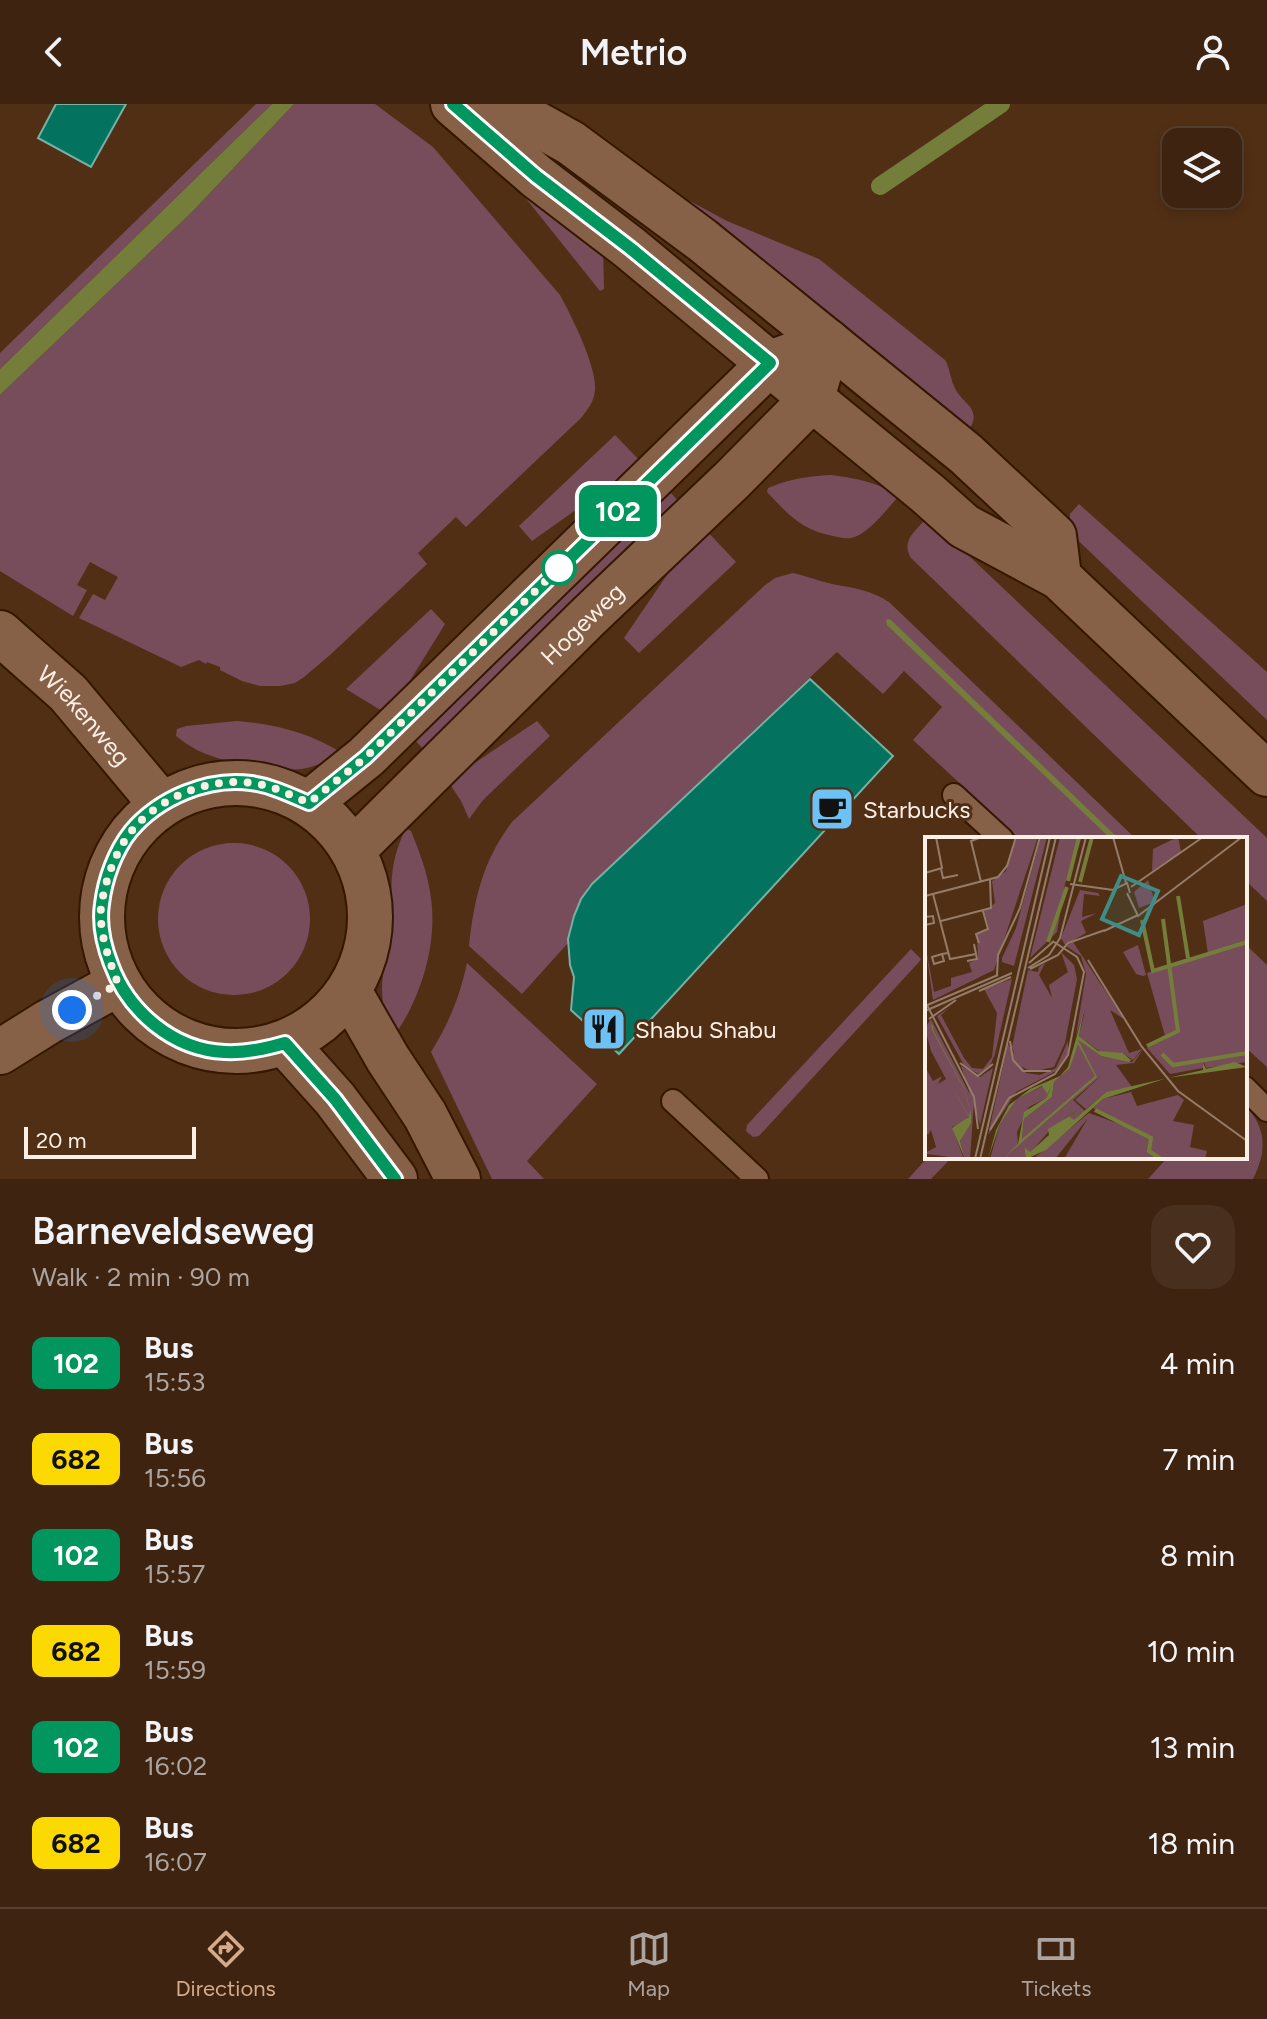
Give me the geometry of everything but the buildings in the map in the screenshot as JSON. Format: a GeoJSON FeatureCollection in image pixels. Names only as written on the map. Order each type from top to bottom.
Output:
{"type":"FeatureCollection","features":[{"type":"Feature","properties":{"kind":"street"},"geometry":{"type":"LineString","coordinates":[[453,104],[536,176],[630,248],[964,526],[1059,577],[1267,774]]}},
{"type":"Feature","properties":{"kind":"street"},"geometry":{"type":"LineString","coordinates":[[501,104],[571,143],[702,240],[966,454],[1054,536],[1059,577]]}},
{"type":"Feature","properties":{"kind":"street"},"geometry":{"type":"LineString","coordinates":[[309,803],[366,757],[770,363],[828,342]]}},
{"type":"Feature","properties":{"kind":"street","name":"Hogeweg"},"geometry":{"type":"LineString","coordinates":[[353,850],[812,399],[828,342]]}},
{"type":"Feature","properties":{"kind":"street","name":"Wiekenweg"},"geometry":{"type":"LineString","coordinates":[[0,633],[68,693],[161,804]]}},
{"type":"Feature","properties":{"kind":"street"},"geometry":{"type":"LineString","coordinates":[[219,783],[250,783],[280,790],[309,803],[333,824],[353,850],[365,877],[370,907],[369,936],[362,965],[349,991],[321,1022],[285,1043],[254,1051],[222,1052],[191,1045],[162,1031],[138,1010],[118,984],[104,946],[101,906],[110,867],[131,832],[161,804],[189,791],[219,783]]}},
{"type":"Feature","properties":{"kind":"street"},"geometry":{"type":"LineString","coordinates":[[0,1052],[118,984]]}},
{"type":"Feature","properties":{"kind":"street"},"geometry":{"type":"LineString","coordinates":[[349,991],[425,1115],[458,1179]]}},
{"type":"Feature","properties":{"kind":"street"},"geometry":{"type":"LineString","coordinates":[[285,1043],[335,1099],[395,1179]]}},
{"type":"Feature","properties":{"kind":"lane"},"geometry":{"type":"LineString","coordinates":[[954,795],[1000,837]]}},
{"type":"Feature","properties":{"kind":"lane"},"geometry":{"type":"LineString","coordinates":[[1247,1090],[1267,1110]]}},
{"type":"Feature","properties":{"kind":"lane"},"geometry":{"type":"LineString","coordinates":[[673,1101],[757,1179]]}},
{"type":"Feature","properties":{"kind":"shaded area"},"geometry":{"type":"Polygon","coordinates":[[[256,104],[272,104],[0,369],[0,353],[256,104]]]}},
{"type":"Feature","properties":{"kind":"shaded area"},"geometry":{"type":"Polygon","coordinates":[[[272,104],[294,104],[193,211],[0,395],[0,369],[272,104]]]}},
{"type":"Feature","properties":{"kind":"shaded area"},"geometry":{"type":"Polygon","coordinates":[[[294,104],[375,104],[433,147],[560,295],[588,356],[595,390],[592,402],[581,418],[466,527],[456,517],[418,553],[427,564],[330,655],[295,683],[260,686],[242,681],[220,670],[220,667],[199,660],[181,667],[79,618],[93,594],[105,600],[118,577],[90,562],[77,585],[87,590],[73,616],[0,571],[0,395],[193,211],[294,104]]]}},
{"type":"Feature","properties":{"kind":"shaded area"},"geometry":{"type":"Polygon","coordinates":[[[520,191],[603,249],[604,289],[600,291],[520,191]]]}},
{"type":"Feature","properties":{"kind":"shaded area"},"geometry":{"type":"Polygon","coordinates":[[[688,200],[727,221],[819,259],[945,360],[958,393],[973,412],[974,418],[967,433],[686,204],[688,200]]]}},
{"type":"Feature","properties":{"kind":"shaded area"},"geometry":{"type":"Polygon","coordinates":[[[615,435],[642,463],[532,541],[519,526],[615,435]]]}},
{"type":"Feature","properties":{"kind":"shaded area"},"geometry":{"type":"Polygon","coordinates":[[[831,475],[875,484],[898,497],[868,529],[845,538],[812,530],[789,514],[767,492],[768,488],[791,480],[831,475]]]}},
{"type":"Feature","properties":{"kind":"shaded area"},"geometry":{"type":"Polygon","coordinates":[[[668,492],[679,502],[424,750],[414,739],[668,492]]]}},
{"type":"Feature","properties":{"kind":"shaded area"},"geometry":{"type":"Polygon","coordinates":[[[1079,504],[1267,672],[1267,720],[1066,529],[1070,514],[1079,504]]]}},
{"type":"Feature","properties":{"kind":"shaded area"},"geometry":{"type":"Polygon","coordinates":[[[925,520],[931,520],[1267,838],[1267,901],[1247,882],[1247,837],[1200,837],[911,558],[907,547],[913,533],[925,520]]]}},
{"type":"Feature","properties":{"kind":"shaded area"},"geometry":{"type":"Polygon","coordinates":[[[704,528],[736,562],[639,653],[624,638],[682,553],[704,528]]]}},
{"type":"Feature","properties":{"kind":"shaded area"},"geometry":{"type":"Polygon","coordinates":[[[793,573],[869,592],[889,602],[1134,837],[1018,837],[913,740],[942,707],[904,671],[883,694],[837,652],[588,887],[575,912],[568,943],[522,994],[469,946],[482,881],[502,836],[512,822],[775,578],[793,573]]]}},
{"type":"Feature","properties":{"kind":"shaded area"},"geometry":{"type":"Polygon","coordinates":[[[431,609],[445,624],[387,714],[346,689],[431,609]]]}},
{"type":"Feature","properties":{"kind":"shaded area"},"geometry":{"type":"Polygon","coordinates":[[[891,620],[1117,837],[1109,837],[886,621],[891,620]]]}},
{"type":"Feature","properties":{"kind":"shaded area"},"geometry":{"type":"Polygon","coordinates":[[[237,721],[292,731],[342,753],[307,768],[277,769],[219,758],[197,750],[176,736],[177,729],[186,726],[237,721]]]}},
{"type":"Feature","properties":{"kind":"shaded area"},"geometry":{"type":"Polygon","coordinates":[[[537,721],[550,736],[483,800],[469,819],[448,781],[537,721]]]}},
{"type":"Feature","properties":{"kind":"shaded area"},"geometry":{"type":"Polygon","coordinates":[[[407,829],[411,831],[427,876],[432,929],[420,986],[394,1036],[384,1007],[382,982],[390,927],[393,867],[407,829]]]}},
{"type":"Feature","properties":{"kind":"shaded area"},"geometry":{"type":"Polygon","coordinates":[[[234,843],[263,849],[288,865],[304,890],[310,919],[304,948],[288,973],[263,989],[234,995],[205,989],[180,973],[164,948],[158,919],[164,890],[180,865],[205,849],[234,843]]]}},
{"type":"Feature","properties":{"kind":"shaded area"},"geometry":{"type":"Polygon","coordinates":[[[1247,946],[1267,965],[1267,1067],[1247,1049],[1247,946]]]}},
{"type":"Feature","properties":{"kind":"shaded area"},"geometry":{"type":"Polygon","coordinates":[[[911,949],[921,959],[919,962],[759,1136],[753,1137],[746,1131],[747,1125],[911,949]]]}},
{"type":"Feature","properties":{"kind":"shaded area"},"geometry":{"type":"Polygon","coordinates":[[[467,963],[597,1084],[527,1161],[544,1179],[492,1179],[431,1052],[453,1009],[467,963]]]}},
{"type":"Feature","properties":{"kind":"shaded area"},"geometry":{"type":"Polygon","coordinates":[[[1247,1108],[1258,1122],[1262,1150],[1253,1179],[1148,1179],[1166,1159],[1247,1159],[1247,1108]]]}},
{"type":"Feature","properties":{"kind":"shaded area"},"geometry":{"type":"Polygon","coordinates":[[[926,1159],[950,1159],[931,1179],[908,1179],[926,1159]]]}},
{"type":"Feature","properties":{"kind":"waterway"},"geometry":{"type":"LineString","coordinates":[[880,186],[1001,104]]}},
{"type":"Feature","properties":{"kind":"bus line","name":"102"},"geometry":{"type":"LineString","coordinates":[[395,1179],[335,1099],[285,1043],[254,1051],[222,1052],[191,1045],[162,1031],[138,1010],[118,984],[104,946],[101,906],[110,867],[131,832],[161,804],[189,791],[219,783],[250,783],[280,790],[309,803],[366,757],[770,363],[630,248],[536,176],[453,104]]}},
{"type":"Feature","properties":{"kind":"place","name":"Starbucks"},"geometry":{"type":"Point","coordinates":[832,809]}},
{"type":"Feature","properties":{"kind":"place","name":"Shabu Shabu"},"geometry":{"type":"Point","coordinates":[604,1029]}},
{"type":"Feature","properties":{"kind":"route"},"geometry":{"type":"LineString","coordinates":[[72,1010],[118,984],[104,946],[101,906],[110,867],[131,832],[161,804],[189,791],[219,783],[250,783],[280,790],[309,803],[366,757],[563,564],[559,568]]}}]}
